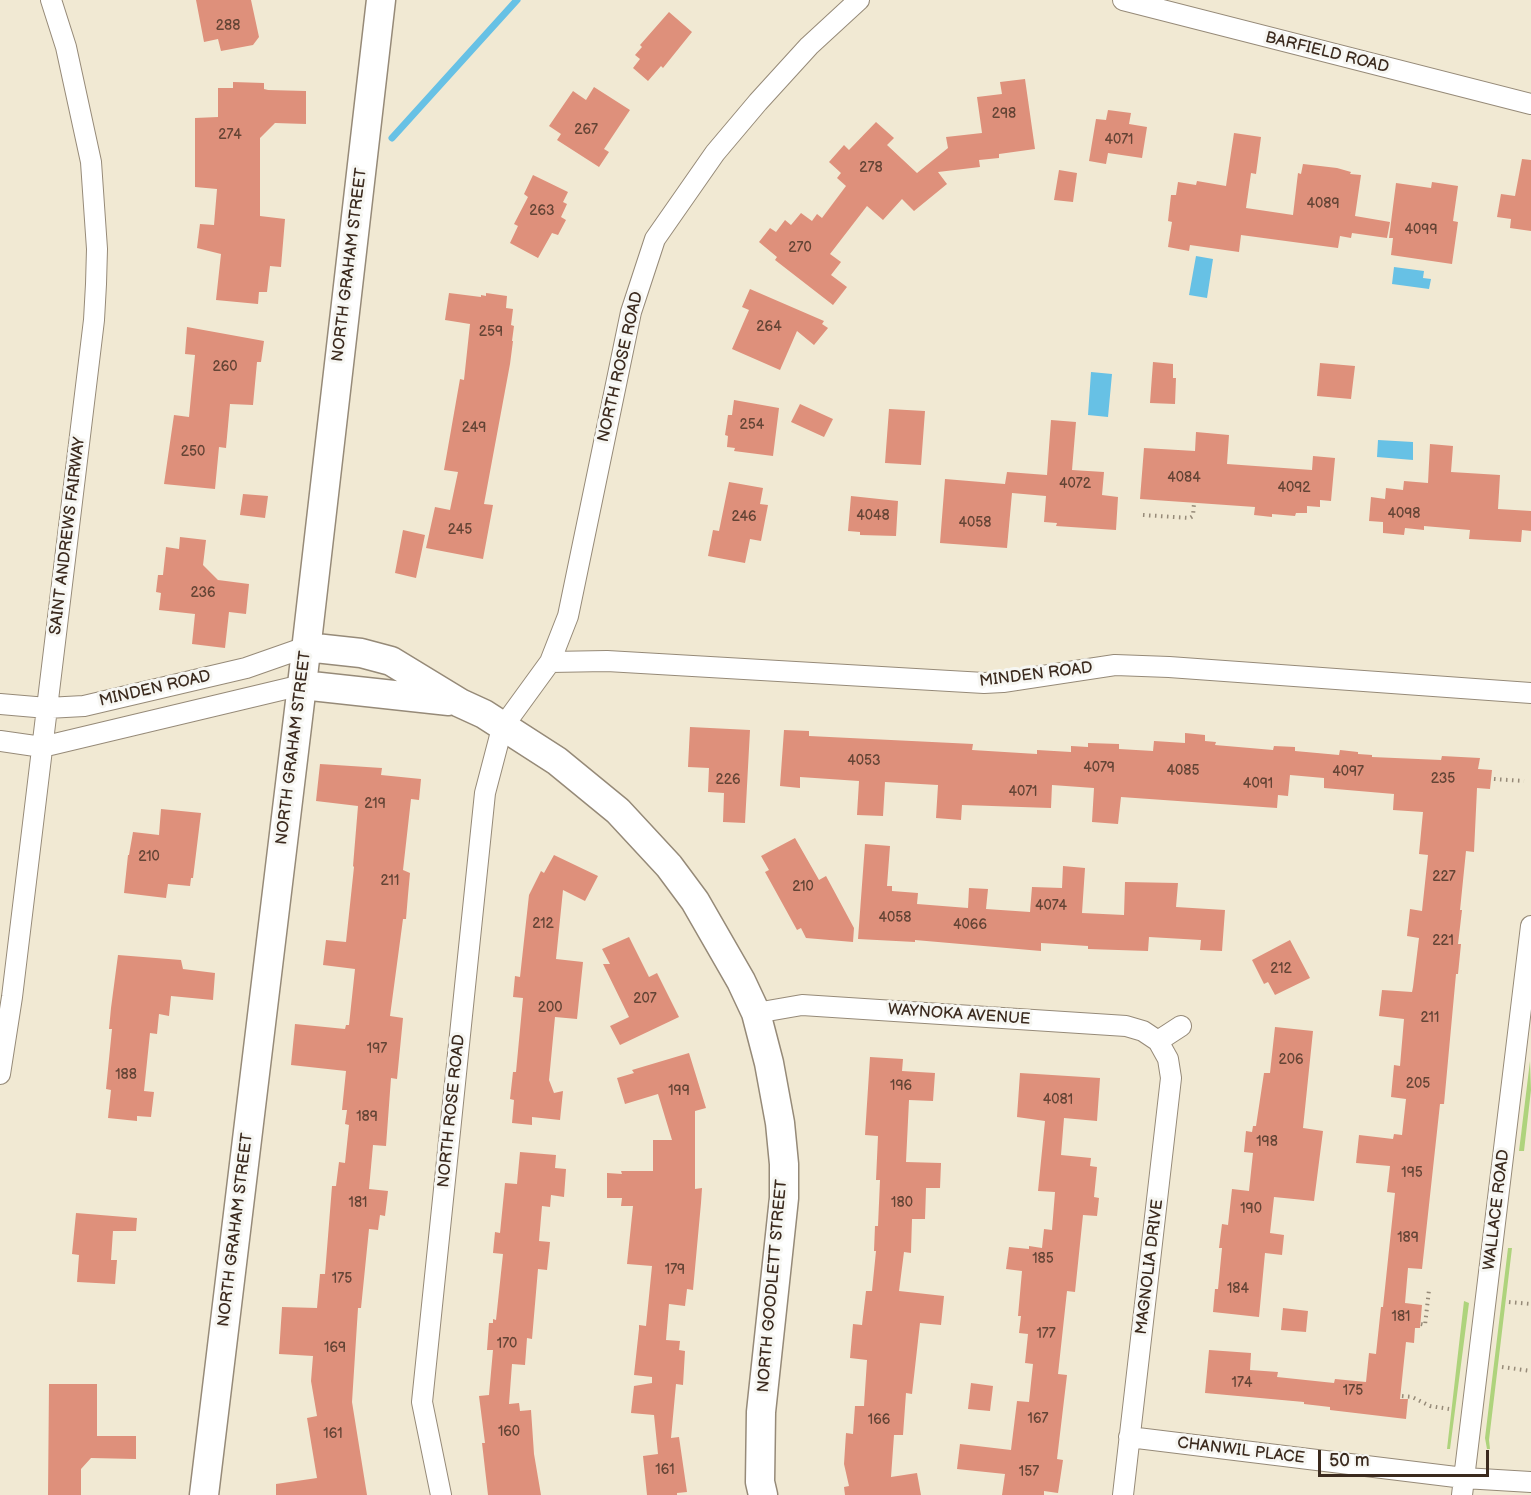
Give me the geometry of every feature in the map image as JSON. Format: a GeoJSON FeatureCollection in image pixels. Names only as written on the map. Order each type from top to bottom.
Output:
{"type":"FeatureCollection","features":[{"type":"Feature","properties":{"kind":"main road","name":"NORTH GRAHAM STREET"},"geometry":{"type":"LineString","coordinates":[[204,1495],[302,685],[381,0]]}},
{"type":"Feature","properties":{"kind":"main road","name":"NORTH GOODLETT STREET"},"geometry":{"type":"LineString","coordinates":[[306,647],[361,653],[391,661],[460,703],[484,714],[502,728],[557,761],[593,789],[645,838],[695,901],[722,946],[756,1013],[769,1064],[780,1123],[784,1164],[782,1220],[761,1412],[760,1482],[763,1495]]}},
{"type":"Feature","properties":{"kind":"main road","name":"NORTH GOODLETT STREET"},"geometry":{"type":"LineString","coordinates":[[302,685],[460,703]]}},
{"type":"Feature","properties":{"kind":"street","name":"SAINT ANDREWS FAIRWAY"},"geometry":{"type":"LineString","coordinates":[[0,1074],[12,997],[94,320],[97,249],[91,162],[66,47],[51,0]]}},
{"type":"Feature","properties":{"kind":"street","name":"NORTH ROSE ROAD"},"geometry":{"type":"LineString","coordinates":[[550,662],[568,616],[631,312],[655,238],[716,153],[766,93],[809,46],[859,0]]}},
{"type":"Feature","properties":{"kind":"street","name":"BARFIELD ROAD"},"geometry":{"type":"LineString","coordinates":[[1123,0],[1531,104]]}},
{"type":"Feature","properties":{"kind":"street","name":"MINDEN ROAD"},"geometry":{"type":"LineString","coordinates":[[0,704],[47,708],[84,706],[246,668],[306,647]]}},
{"type":"Feature","properties":{"kind":"street","name":"MINDEN ROAD"},"geometry":{"type":"LineString","coordinates":[[550,662],[607,661],[984,683],[1115,665],[1531,693]]}},
{"type":"Feature","properties":{"kind":"street"},"geometry":{"type":"LineString","coordinates":[[502,728],[550,662]]}},
{"type":"Feature","properties":{"kind":"street","name":"MINDEN ROAD"},"geometry":{"type":"LineString","coordinates":[[0,741],[42,747],[302,685]]}},
{"type":"Feature","properties":{"kind":"street","name":"NORTH ROSE ROAD"},"geometry":{"type":"LineString","coordinates":[[441,1495],[422,1402],[485,794],[502,728]]}},
{"type":"Feature","properties":{"kind":"street","name":"WALLACE ROAD"},"geometry":{"type":"LineString","coordinates":[[1463,1486],[1531,926]]}},
{"type":"Feature","properties":{"kind":"street","name":"WAYNOKA AVENUE"},"geometry":{"type":"LineString","coordinates":[[756,1013],[802,1005],[1126,1026],[1143,1031],[1158,1041]]}},
{"type":"Feature","properties":{"kind":"street"},"geometry":{"type":"LineString","coordinates":[[1158,1041],[1181,1026]]}},
{"type":"Feature","properties":{"kind":"street","name":"MAGNOLIA DRIVE"},"geometry":{"type":"LineString","coordinates":[[1123,1495],[1171,1078],[1168,1059],[1158,1041]]}},
{"type":"Feature","properties":{"kind":"street","name":"CHANWIL PLACE"},"geometry":{"type":"LineString","coordinates":[[1130,1437],[1463,1486],[1531,1482]]}},
{"type":"Feature","properties":{"kind":"path"},"geometry":{"type":"LineString","coordinates":[[1143,515],[1190,518],[1194,503]]}},
{"type":"Feature","properties":{"kind":"path"},"geometry":{"type":"LineString","coordinates":[[1494,779],[1524,781]]}},
{"type":"Feature","properties":{"kind":"path"},"geometry":{"type":"LineString","coordinates":[[1421,1324],[1425,1325],[1429,1290]]}},
{"type":"Feature","properties":{"kind":"path"},"geometry":{"type":"LineString","coordinates":[[1509,1302],[1531,1304]]}},
{"type":"Feature","properties":{"kind":"path"},"geometry":{"type":"LineString","coordinates":[[1502,1367],[1531,1371]]}},
{"type":"Feature","properties":{"kind":"path"},"geometry":{"type":"LineString","coordinates":[[1402,1396],[1430,1406],[1449,1409]]}},
{"type":"Feature","properties":{"kind":"green space"},"geometry":{"type":"Polygon","coordinates":[[[1530,1061],[1531,1090],[1524,1151],[1519,1151],[1530,1061]]]}},
{"type":"Feature","properties":{"kind":"green space"},"geometry":{"type":"Polygon","coordinates":[[[1508,1248],[1512,1248],[1489,1440],[1490,1449],[1487,1449],[1485,1438],[1508,1248]]]}},
{"type":"Feature","properties":{"kind":"green space"},"geometry":{"type":"Polygon","coordinates":[[[1464,1301],[1469,1303],[1450,1449],[1447,1449],[1464,1301]]]}},
{"type":"Feature","properties":{"kind":"water"},"geometry":{"type":"Polygon","coordinates":[[[1196,256],[1213,259],[1207,298],[1189,295],[1196,256]]]}},
{"type":"Feature","properties":{"kind":"water"},"geometry":{"type":"Polygon","coordinates":[[[1394,267],[1424,271],[1423,278],[1431,279],[1429,289],[1392,284],[1394,267]]]}},
{"type":"Feature","properties":{"kind":"water"},"geometry":{"type":"Polygon","coordinates":[[[1091,372],[1112,374],[1108,417],[1088,415],[1091,372]]]}},
{"type":"Feature","properties":{"kind":"water"},"geometry":{"type":"Polygon","coordinates":[[[1378,440],[1413,442],[1413,460],[1377,457],[1378,440]]]}},
{"type":"Feature","properties":{"kind":"building"},"geometry":{"type":"Polygon","coordinates":[[[196,0],[251,0],[259,37],[253,45],[221,51],[218,39],[204,42],[196,0]]]}},
{"type":"Feature","properties":{"kind":"building"},"geometry":{"type":"Polygon","coordinates":[[[669,12],[692,32],[663,68],[661,66],[648,81],[633,68],[640,59],[635,55],[642,47],[640,45],[669,12]]]}},
{"type":"Feature","properties":{"kind":"building"},"geometry":{"type":"Polygon","coordinates":[[[1025,79],[1035,149],[999,154],[999,158],[979,160],[980,167],[938,172],[947,184],[914,211],[902,199],[883,220],[867,206],[830,254],[841,262],[831,275],[847,287],[833,305],[775,260],[777,257],[759,242],[770,228],[776,232],[785,220],[791,225],[801,213],[812,221],[817,214],[822,218],[846,186],[837,178],[841,173],[829,162],[844,145],[849,150],[876,122],[894,138],[887,145],[917,173],[948,148],[946,137],[982,133],[977,97],[1002,94],[1000,82],[1025,79]]]}},
{"type":"Feature","properties":{"kind":"building"},"geometry":{"type":"Polygon","coordinates":[[[233,82],[264,83],[264,89],[268,90],[306,91],[306,124],[275,123],[260,138],[260,216],[285,219],[281,267],[270,266],[267,292],[259,292],[258,304],[216,300],[221,254],[197,248],[200,224],[214,225],[217,189],[195,187],[195,118],[218,117],[218,88],[233,88],[233,82]]]}},
{"type":"Feature","properties":{"kind":"building"},"geometry":{"type":"Polygon","coordinates":[[[594,87],[630,110],[604,149],[609,152],[599,167],[557,140],[561,134],[549,126],[573,91],[586,100],[594,87]]]}},
{"type":"Feature","properties":{"kind":"building"},"geometry":{"type":"Polygon","coordinates":[[[1108,110],[1131,113],[1129,124],[1147,127],[1142,158],[1108,153],[1106,164],[1089,161],[1096,119],[1106,120],[1108,110]]]}},
{"type":"Feature","properties":{"kind":"building"},"geometry":{"type":"Polygon","coordinates":[[[1234,133],[1261,137],[1256,174],[1251,173],[1246,208],[1293,215],[1298,173],[1301,174],[1303,164],[1337,168],[1351,172],[1350,174],[1361,175],[1355,216],[1390,222],[1387,238],[1352,233],[1351,238],[1340,236],[1338,248],[1241,235],[1239,252],[1190,245],[1189,251],[1168,247],[1172,222],[1168,221],[1171,195],[1176,195],[1178,182],[1196,185],[1197,181],[1226,186],[1234,133]]]}},
{"type":"Feature","properties":{"kind":"building"},"geometry":{"type":"Polygon","coordinates":[[[1522,159],[1531,160],[1531,231],[1510,228],[1511,219],[1497,217],[1501,194],[1515,196],[1522,159]]]}},
{"type":"Feature","properties":{"kind":"building"},"geometry":{"type":"Polygon","coordinates":[[[1059,170],[1077,173],[1073,202],[1054,200],[1059,170]]]}},
{"type":"Feature","properties":{"kind":"building"},"geometry":{"type":"Polygon","coordinates":[[[533,175],[568,192],[563,202],[567,204],[561,217],[566,220],[558,235],[552,233],[538,258],[510,243],[518,226],[514,224],[528,197],[524,194],[533,175]]]}},
{"type":"Feature","properties":{"kind":"building"},"geometry":{"type":"Polygon","coordinates":[[[1432,182],[1458,186],[1453,221],[1458,222],[1452,264],[1391,255],[1393,238],[1389,238],[1396,183],[1431,188],[1432,182]]]}},
{"type":"Feature","properties":{"kind":"building"},"geometry":{"type":"Polygon","coordinates":[[[750,289],[824,321],[822,324],[828,328],[814,345],[797,331],[780,370],[732,349],[749,310],[742,307],[750,289]]]}},
{"type":"Feature","properties":{"kind":"building"},"geometry":{"type":"Polygon","coordinates":[[[449,293],[481,297],[481,295],[486,296],[486,293],[507,296],[506,308],[513,309],[511,325],[514,326],[510,364],[484,504],[493,505],[483,559],[426,548],[435,507],[450,510],[458,472],[444,470],[460,379],[464,380],[470,324],[445,320],[449,293]]]}},
{"type":"Feature","properties":{"kind":"building"},"geometry":{"type":"Polygon","coordinates":[[[187,327],[264,341],[261,362],[257,362],[253,405],[230,404],[226,448],[219,447],[215,489],[164,484],[174,415],[189,417],[195,355],[185,354],[187,327]]]}},
{"type":"Feature","properties":{"kind":"building"},"geometry":{"type":"Polygon","coordinates":[[[1153,362],[1173,364],[1173,378],[1176,378],[1175,404],[1150,403],[1153,362]]]}},
{"type":"Feature","properties":{"kind":"building"},"geometry":{"type":"Polygon","coordinates":[[[1320,363],[1355,366],[1351,399],[1317,396],[1320,363]]]}},
{"type":"Feature","properties":{"kind":"building"},"geometry":{"type":"Polygon","coordinates":[[[734,400],[779,408],[773,456],[734,451],[735,448],[727,447],[728,436],[725,435],[728,415],[732,415],[734,400]]]}},
{"type":"Feature","properties":{"kind":"building"},"geometry":{"type":"Polygon","coordinates":[[[800,404],[833,419],[824,437],[791,422],[800,404]]]}},
{"type":"Feature","properties":{"kind":"building"},"geometry":{"type":"Polygon","coordinates":[[[889,409],[925,411],[921,465],[885,463],[889,409]]]}},
{"type":"Feature","properties":{"kind":"building"},"geometry":{"type":"Polygon","coordinates":[[[1051,420],[1076,422],[1072,470],[1104,472],[1102,495],[1118,497],[1116,530],[1056,526],[1057,523],[1044,522],[1046,496],[1012,493],[1007,548],[940,543],[945,479],[1005,484],[1007,472],[1047,475],[1051,420]]]}},
{"type":"Feature","properties":{"kind":"building"},"geometry":{"type":"Polygon","coordinates":[[[1196,432],[1229,435],[1227,464],[1312,470],[1313,456],[1335,458],[1331,501],[1320,500],[1320,507],[1307,506],[1307,513],[1296,513],[1295,516],[1272,514],[1272,517],[1254,515],[1255,507],[1140,499],[1144,448],[1195,451],[1196,432]]]}},
{"type":"Feature","properties":{"kind":"building"},"geometry":{"type":"Polygon","coordinates":[[[1430,444],[1453,446],[1451,472],[1500,475],[1498,509],[1531,511],[1531,531],[1522,530],[1521,542],[1469,539],[1470,530],[1424,526],[1424,530],[1405,528],[1404,535],[1383,533],[1383,522],[1369,521],[1371,497],[1385,499],[1386,488],[1403,490],[1404,481],[1428,483],[1430,444]]]}},
{"type":"Feature","properties":{"kind":"building"},"geometry":{"type":"Polygon","coordinates":[[[729,482],[763,488],[760,504],[768,505],[761,541],[750,539],[745,563],[708,556],[713,530],[719,531],[729,482]]]}},
{"type":"Feature","properties":{"kind":"building"},"geometry":{"type":"Polygon","coordinates":[[[243,494],[268,496],[265,518],[240,515],[243,494]]]}},
{"type":"Feature","properties":{"kind":"building"},"geometry":{"type":"Polygon","coordinates":[[[851,496],[898,501],[896,536],[860,535],[860,532],[848,531],[851,496]]]}},
{"type":"Feature","properties":{"kind":"building"},"geometry":{"type":"Polygon","coordinates":[[[403,530],[425,535],[416,578],[395,573],[403,530]]]}},
{"type":"Feature","properties":{"kind":"building"},"geometry":{"type":"Polygon","coordinates":[[[180,537],[206,540],[203,565],[218,580],[249,584],[246,614],[229,612],[225,648],[192,644],[195,614],[159,610],[161,593],[156,592],[158,575],[163,575],[166,547],[179,549],[180,537]]]}},
{"type":"Feature","properties":{"kind":"building"},"geometry":{"type":"Polygon","coordinates":[[[690,727],[750,730],[745,823],[723,822],[724,793],[708,792],[709,768],[688,767],[690,727]]]}},
{"type":"Feature","properties":{"kind":"building"},"geometry":{"type":"Polygon","coordinates":[[[784,730],[809,731],[809,736],[973,744],[972,750],[1037,754],[1037,750],[1071,752],[1071,746],[1088,747],[1088,743],[1119,744],[1119,749],[1153,751],[1154,741],[1185,743],[1185,733],[1205,735],[1205,741],[1216,742],[1215,745],[1273,750],[1274,746],[1295,747],[1295,751],[1339,755],[1340,750],[1358,752],[1358,754],[1372,755],[1372,757],[1441,760],[1442,756],[1480,758],[1478,769],[1492,770],[1490,789],[1477,788],[1474,852],[1466,851],[1460,910],[1462,910],[1458,944],[1461,944],[1458,974],[1456,974],[1444,1104],[1440,1104],[1422,1269],[1408,1268],[1405,1303],[1422,1305],[1420,1328],[1415,1328],[1414,1343],[1406,1342],[1400,1399],[1408,1399],[1406,1419],[1330,1410],[1330,1407],[1304,1404],[1304,1402],[1205,1393],[1209,1350],[1251,1353],[1250,1370],[1278,1372],[1277,1377],[1334,1383],[1335,1379],[1366,1382],[1369,1353],[1376,1354],[1395,1193],[1387,1192],[1390,1166],[1356,1163],[1359,1135],[1393,1139],[1394,1134],[1402,1135],[1406,1099],[1391,1097],[1394,1065],[1400,1066],[1404,1019],[1379,1016],[1382,990],[1412,992],[1419,938],[1407,936],[1410,909],[1422,911],[1428,855],[1419,854],[1423,812],[1393,810],[1394,794],[1324,788],[1324,778],[1290,775],[1288,796],[1278,795],[1277,808],[1121,797],[1118,824],[1092,822],[1094,788],[1052,785],[1051,808],[962,805],[961,820],[936,818],[938,785],[885,782],[883,816],[857,815],[859,781],[800,777],[800,788],[780,786],[784,730]]]}},
{"type":"Feature","properties":{"kind":"building"},"geometry":{"type":"Polygon","coordinates":[[[320,764],[382,768],[381,775],[421,779],[419,800],[411,799],[403,870],[410,873],[406,919],[403,919],[390,1016],[403,1018],[397,1079],[391,1078],[386,1146],[373,1145],[369,1189],[388,1191],[385,1216],[380,1215],[378,1230],[369,1229],[361,1308],[358,1308],[352,1402],[367,1495],[276,1495],[276,1484],[317,1478],[307,1418],[317,1416],[311,1381],[313,1356],[279,1354],[282,1307],[317,1308],[320,1274],[325,1274],[332,1186],[336,1186],[339,1162],[345,1163],[349,1125],[345,1124],[347,1110],[342,1110],[346,1071],[291,1065],[295,1024],[345,1029],[346,1025],[349,1025],[355,969],[323,965],[326,940],[346,942],[358,806],[316,801],[320,764]]]}},
{"type":"Feature","properties":{"kind":"building"},"geometry":{"type":"Polygon","coordinates":[[[161,809],[201,813],[190,886],[168,884],[166,898],[124,893],[133,832],[159,835],[161,809]]]}},
{"type":"Feature","properties":{"kind":"building"},"geometry":{"type":"Polygon","coordinates":[[[795,838],[819,880],[826,876],[854,928],[853,942],[806,938],[801,928],[797,930],[765,872],[769,870],[761,856],[795,838]]]}},
{"type":"Feature","properties":{"kind":"building"},"geometry":{"type":"Polygon","coordinates":[[[865,844],[890,846],[887,886],[892,886],[892,891],[918,893],[917,904],[968,908],[969,888],[988,889],[986,909],[1030,912],[1032,887],[1062,888],[1063,866],[1085,868],[1082,913],[1124,915],[1125,882],[1178,883],[1176,907],[1225,910],[1222,951],[1200,950],[1201,940],[1149,937],[1148,951],[1088,949],[1088,946],[1041,943],[1041,951],[915,940],[915,942],[858,939],[865,844]]]}},
{"type":"Feature","properties":{"kind":"building"},"geometry":{"type":"Polygon","coordinates":[[[554,855],[598,876],[585,901],[563,890],[556,959],[583,962],[577,1019],[555,1017],[549,1080],[554,1093],[563,1091],[560,1120],[532,1117],[532,1125],[512,1123],[514,1100],[510,1099],[513,1072],[516,1072],[523,998],[513,997],[515,976],[520,977],[529,895],[541,871],[544,873],[554,855]]]}},
{"type":"Feature","properties":{"kind":"building"},"geometry":{"type":"Polygon","coordinates":[[[629,937],[649,977],[657,973],[679,1017],[620,1045],[610,1026],[629,1017],[603,964],[610,964],[602,949],[629,937]]]}},
{"type":"Feature","properties":{"kind":"building"},"geometry":{"type":"Polygon","coordinates":[[[1290,940],[1310,978],[1275,995],[1268,982],[1264,984],[1252,960],[1290,940]]]}},
{"type":"Feature","properties":{"kind":"building"},"geometry":{"type":"Polygon","coordinates":[[[118,955],[181,960],[183,969],[215,973],[213,1000],[171,996],[169,1016],[159,1014],[157,1034],[150,1033],[144,1091],[154,1092],[151,1117],[137,1116],[137,1121],[108,1118],[111,1090],[106,1089],[112,1029],[109,1029],[118,955]]]}},
{"type":"Feature","properties":{"kind":"building"},"geometry":{"type":"Polygon","coordinates":[[[1275,1027],[1313,1031],[1303,1128],[1323,1131],[1314,1201],[1274,1197],[1270,1233],[1284,1235],[1282,1255],[1265,1253],[1259,1317],[1213,1312],[1215,1289],[1218,1289],[1222,1224],[1228,1225],[1232,1189],[1249,1191],[1253,1153],[1244,1152],[1246,1131],[1252,1132],[1253,1126],[1256,1126],[1264,1073],[1270,1073],[1275,1027]]]}},
{"type":"Feature","properties":{"kind":"building"},"geometry":{"type":"Polygon","coordinates":[[[689,1053],[706,1108],[695,1111],[695,1189],[702,1188],[701,1203],[693,1290],[687,1289],[685,1306],[669,1304],[666,1340],[680,1341],[679,1350],[685,1351],[683,1385],[676,1384],[671,1438],[679,1437],[687,1492],[677,1493],[677,1495],[647,1495],[643,1456],[658,1454],[654,1415],[631,1413],[634,1386],[652,1383],[652,1377],[634,1375],[639,1325],[646,1326],[652,1266],[627,1264],[633,1206],[621,1206],[622,1198],[607,1198],[607,1173],[653,1171],[653,1140],[672,1140],[658,1094],[625,1104],[617,1078],[634,1073],[632,1070],[689,1053]]]}},
{"type":"Feature","properties":{"kind":"building"},"geometry":{"type":"Polygon","coordinates":[[[870,1057],[903,1059],[902,1071],[935,1073],[933,1101],[909,1100],[906,1162],[941,1163],[940,1188],[926,1188],[925,1219],[912,1219],[911,1253],[904,1252],[899,1291],[944,1296],[941,1325],[920,1323],[912,1394],[906,1393],[903,1435],[894,1435],[891,1477],[917,1473],[921,1495],[845,1495],[844,1487],[849,1486],[844,1464],[846,1433],[853,1434],[855,1406],[864,1406],[867,1360],[850,1358],[853,1324],[862,1325],[866,1291],[872,1291],[876,1251],[874,1251],[875,1226],[878,1226],[880,1180],[876,1180],[878,1136],[865,1135],[870,1057]]]}},
{"type":"Feature","properties":{"kind":"building"},"geometry":{"type":"Polygon","coordinates":[[[1020,1073],[1100,1078],[1097,1121],[1064,1118],[1061,1155],[1091,1158],[1090,1166],[1097,1167],[1094,1197],[1099,1198],[1097,1216],[1083,1215],[1075,1292],[1067,1291],[1058,1374],[1067,1375],[1057,1459],[1063,1460],[1058,1493],[1044,1491],[1044,1495],[1002,1495],[1005,1474],[957,1469],[960,1444],[1011,1450],[1017,1401],[1029,1402],[1033,1364],[1025,1363],[1028,1334],[1019,1333],[1021,1316],[1018,1316],[1022,1271],[1006,1269],[1009,1247],[1042,1248],[1044,1229],[1052,1230],[1055,1192],[1038,1191],[1045,1121],[1017,1117],[1020,1073]]]}},
{"type":"Feature","properties":{"kind":"building"},"geometry":{"type":"Polygon","coordinates":[[[520,1152],[556,1155],[555,1168],[566,1169],[564,1197],[551,1195],[550,1207],[542,1206],[539,1241],[550,1242],[547,1270],[538,1269],[532,1339],[527,1338],[525,1365],[512,1364],[509,1404],[519,1403],[520,1411],[531,1410],[534,1454],[541,1495],[488,1495],[479,1396],[489,1395],[493,1350],[487,1350],[489,1323],[493,1323],[493,1319],[496,1320],[503,1254],[493,1253],[495,1232],[500,1233],[505,1183],[517,1184],[520,1152]]]}},
{"type":"Feature","properties":{"kind":"building"},"geometry":{"type":"Polygon","coordinates":[[[76,1213],[137,1218],[136,1231],[113,1231],[111,1260],[117,1260],[115,1284],[77,1282],[79,1255],[72,1254],[76,1213]]]}},
{"type":"Feature","properties":{"kind":"building"},"geometry":{"type":"Polygon","coordinates":[[[1283,1308],[1308,1311],[1306,1332],[1281,1330],[1283,1308]]]}},
{"type":"Feature","properties":{"kind":"building"},"geometry":{"type":"Polygon","coordinates":[[[971,1383],[993,1386],[990,1411],[968,1409],[971,1383]]]}},
{"type":"Feature","properties":{"kind":"building"},"geometry":{"type":"Polygon","coordinates":[[[49,1384],[97,1384],[97,1436],[136,1436],[136,1459],[91,1458],[81,1469],[81,1495],[48,1495],[49,1384]]]}},
{"type":"Feature","properties":{"kind":"waterway"},"geometry":{"type":"LineString","coordinates":[[392,138],[517,0]]}}]}
